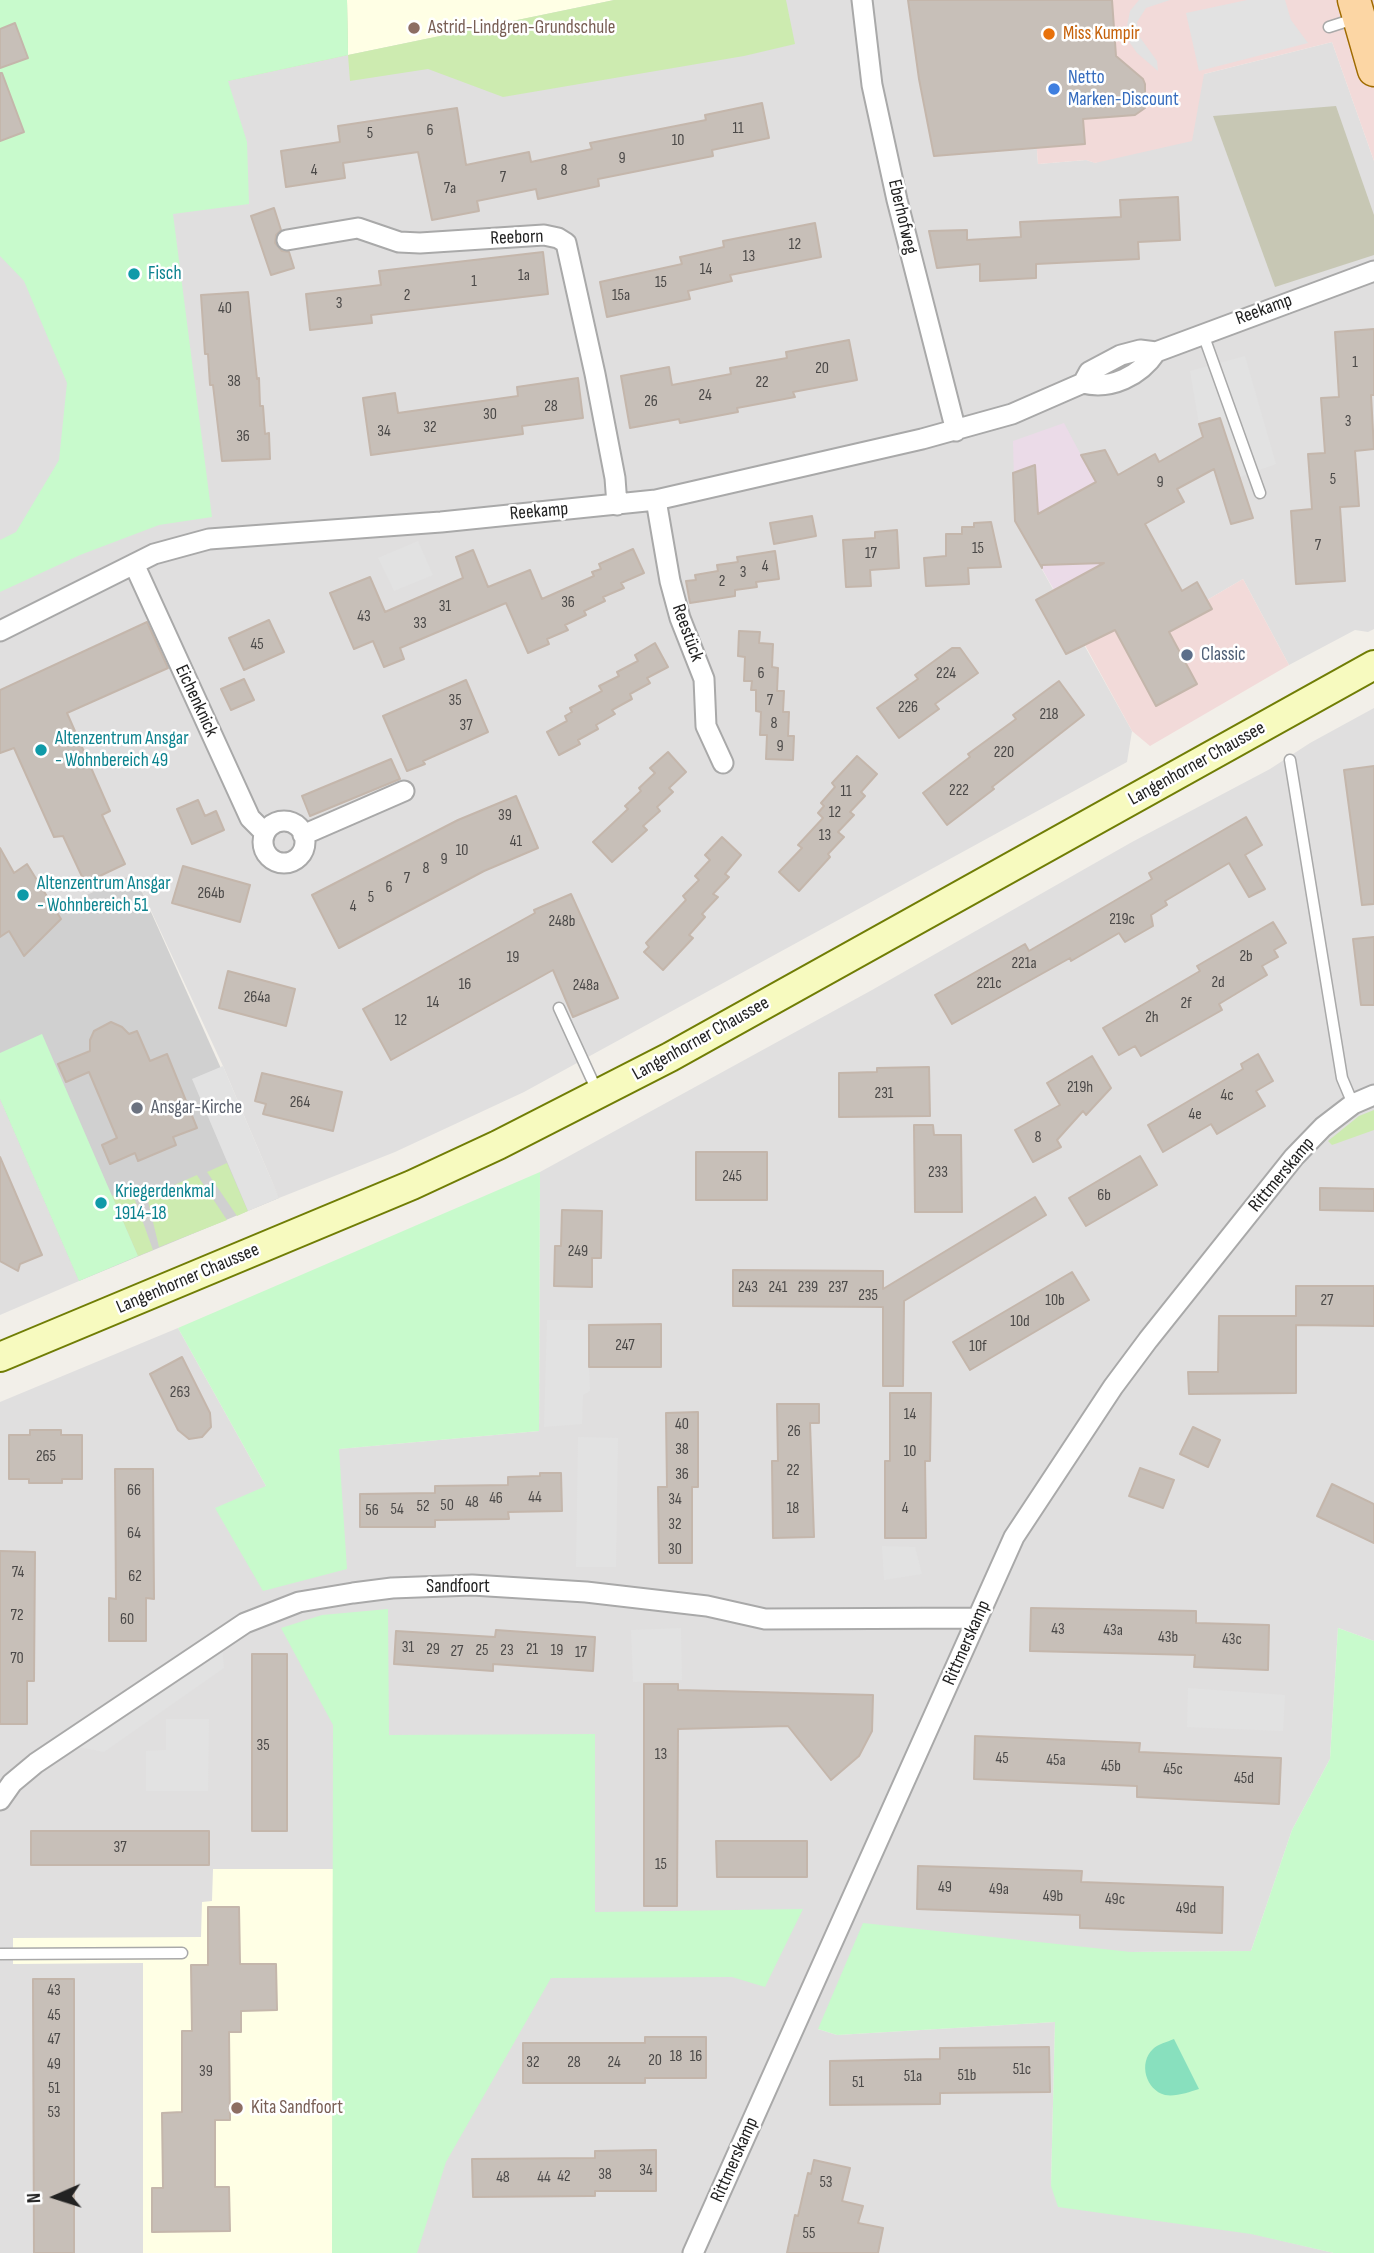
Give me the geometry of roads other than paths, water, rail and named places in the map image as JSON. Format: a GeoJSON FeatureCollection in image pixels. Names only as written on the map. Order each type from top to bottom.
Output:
{"type":"FeatureCollection","features":[{"type":"Feature","properties":{"kind":"main road"},"geometry":{"type":"LineString","coordinates":[[1354,17],[1374,70]]}},
{"type":"Feature","properties":{"kind":"main road","name":"Langenhorner Chaussee"},"geometry":{"type":"LineString","coordinates":[[0,1357],[412,1185],[498,1145],[670,1057],[1374,664]]}},
{"type":"Feature","properties":{"kind":"street","name":"Eberhofweg"},"geometry":{"type":"LineString","coordinates":[[862,0],[872,85],[897,201],[956,431]]}},
{"type":"Feature","properties":{"kind":"street","name":"Reeborn"},"geometry":{"type":"LineString","coordinates":[[287,240],[358,228],[399,243],[544,235],[566,243],[595,374],[617,505]]}},
{"type":"Feature","properties":{"kind":"street","name":"Reekamp"},"geometry":{"type":"LineString","coordinates":[[0,631],[155,554],[209,539],[441,522],[656,500],[956,431],[1012,414],[1083,383],[1110,385],[1147,365],[1156,352],[1374,271]]}},
{"type":"Feature","properties":{"kind":"street","name":"Reestück"},"geometry":{"type":"LineString","coordinates":[[656,500],[670,581],[680,618],[704,679],[706,726],[723,763]]}},
{"type":"Feature","properties":{"kind":"street","name":"Eichenknick"},"geometry":{"type":"LineString","coordinates":[[134,564],[250,818],[265,833],[263,839],[266,852],[275,861],[282,863],[295,859],[300,855],[303,835]]}},
{"type":"Feature","properties":{"kind":"street"},"geometry":{"type":"LineString","coordinates":[[265,833],[273,824],[285,821],[296,825],[303,835],[404,791]]}},
{"type":"Feature","properties":{"kind":"street","name":"Rittmerskamp"},"geometry":{"type":"LineString","coordinates":[[693,2253],[1014,1537],[1108,1395],[1148,1340],[1294,1157],[1323,1127],[1353,1104],[1374,1095]]}},
{"type":"Feature","properties":{"kind":"street","name":"Sandfoort"},"geometry":{"type":"LineString","coordinates":[[0,1800],[12,1783],[36,1763],[227,1633],[271,1612],[318,1598],[392,1588],[472,1585],[586,1592],[707,1606],[765,1619],[978,1618]]}},
{"type":"Feature","properties":{"kind":"lane"},"geometry":{"type":"LineString","coordinates":[[1203,333],[1260,493]]}},
{"type":"Feature","properties":{"kind":"lane"},"geometry":{"type":"LineString","coordinates":[[1290,760],[1342,1078],[1353,1104]]}},
{"type":"Feature","properties":{"kind":"lane"},"geometry":{"type":"LineString","coordinates":[[559,1008],[598,1093]]}},
{"type":"Feature","properties":{"kind":"lane"},"geometry":{"type":"LineString","coordinates":[[0,1954],[183,1953]]}},
{"type":"Feature","properties":{"kind":"place","name":"Astrid-Lindgren-Grundschule"},"geometry":{"type":"Point","coordinates":[414,28]}},
{"type":"Feature","properties":{"kind":"place","name":"Miss Kumpir"},"geometry":{"type":"Point","coordinates":[1049,34]}},
{"type":"Feature","properties":{"kind":"place","name":"Netto Marken-Discount"},"geometry":{"type":"Point","coordinates":[1054,89]}},
{"type":"Feature","properties":{"kind":"place","name":"Fisch"},"geometry":{"type":"Point","coordinates":[134,274]}},
{"type":"Feature","properties":{"kind":"place","name":"Classic"},"geometry":{"type":"Point","coordinates":[1187,655]}},
{"type":"Feature","properties":{"kind":"place","name":"Altenzentrum Ansgar - Wohnbereich 49"},"geometry":{"type":"Point","coordinates":[41,750]}},
{"type":"Feature","properties":{"kind":"place","name":"Altenzentrum Ansgar - Wohnbereich 51"},"geometry":{"type":"Point","coordinates":[23,895]}},
{"type":"Feature","properties":{"kind":"place","name":"Ansgar-Kirche"},"geometry":{"type":"Point","coordinates":[137,1108]}},
{"type":"Feature","properties":{"kind":"place","name":"Kriegerdenkmal 1914-18"},"geometry":{"type":"Point","coordinates":[101,1203]}},
{"type":"Feature","properties":{"kind":"place","name":"Kita Sandfoort"},"geometry":{"type":"Point","coordinates":[237,2108]}}]}
